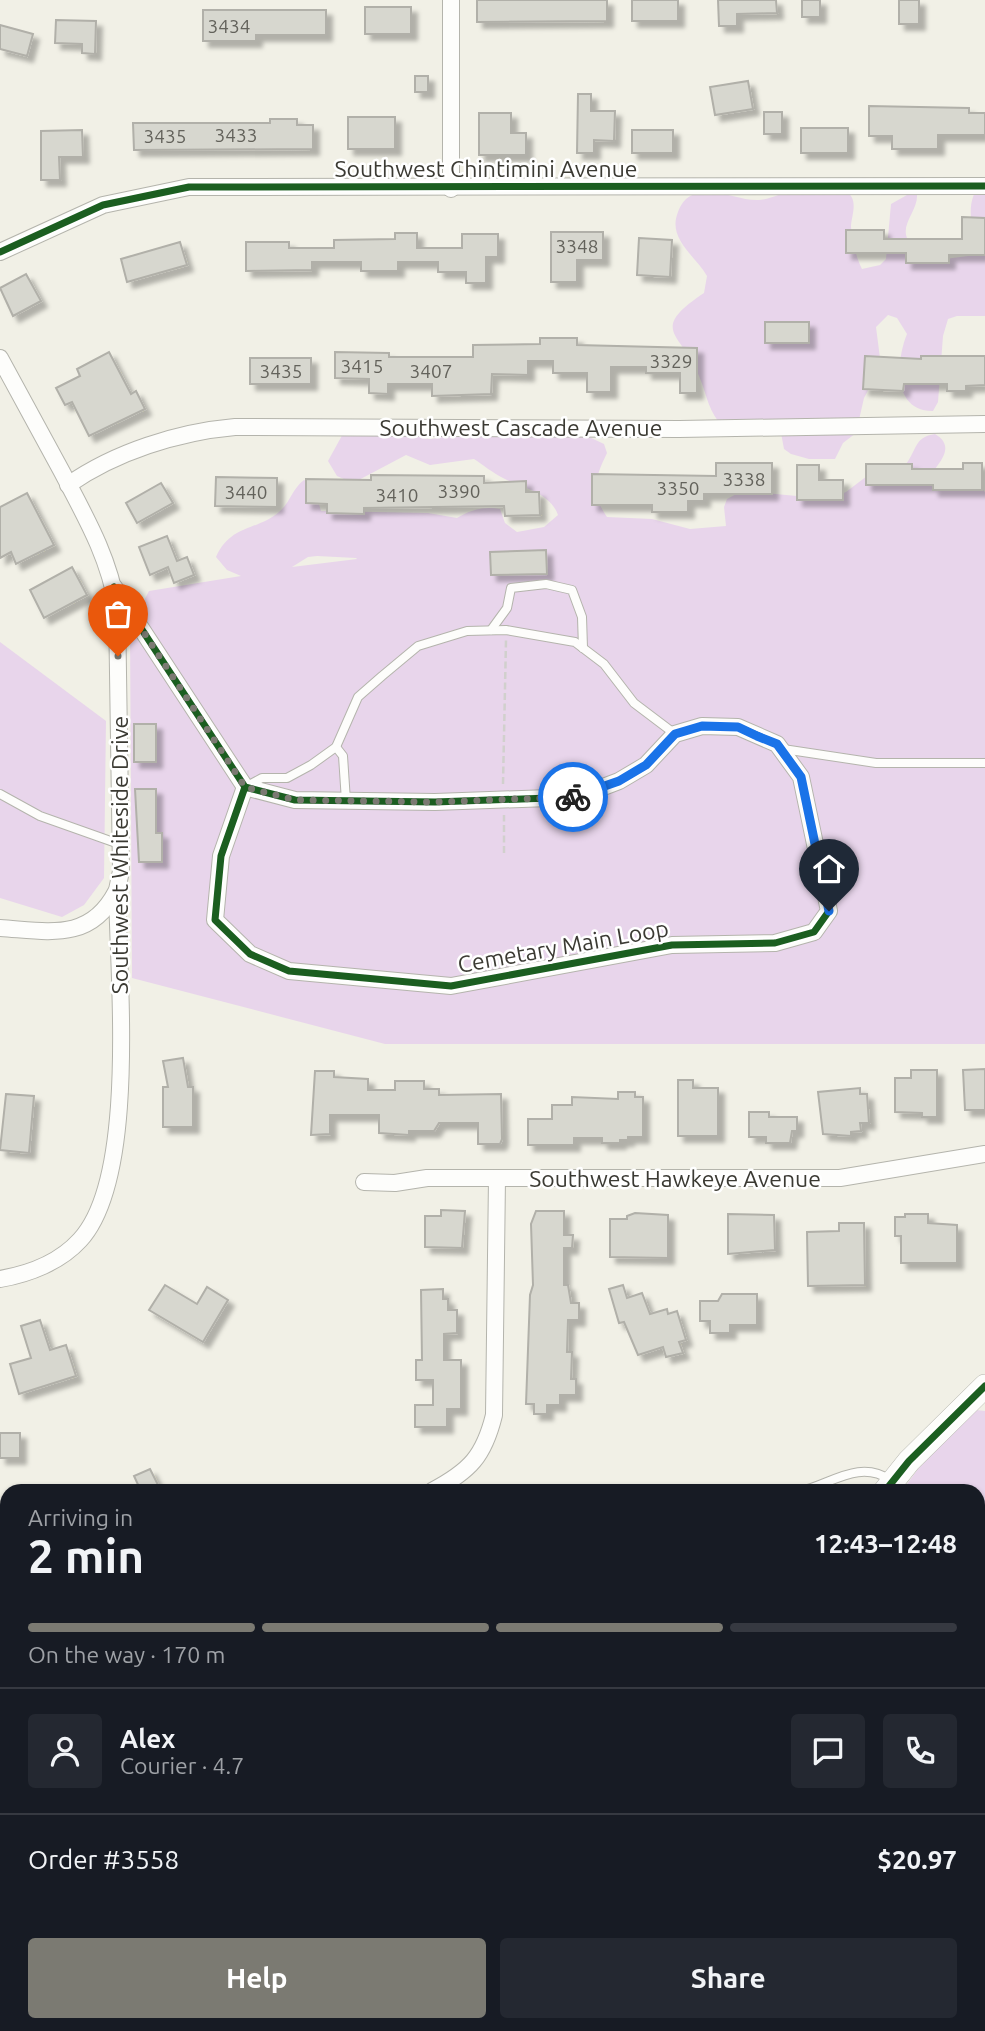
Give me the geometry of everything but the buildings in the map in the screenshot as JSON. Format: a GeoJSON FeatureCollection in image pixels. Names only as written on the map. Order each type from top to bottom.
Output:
{"type":"FeatureCollection","features":[{"type":"Feature","properties":{"kind":"street"},"geometry":{"type":"LineString","coordinates":[[451,0],[451,189]]}},
{"type":"Feature","properties":{"kind":"street","name":"Southwest Chintimini Avenue"},"geometry":{"type":"LineString","coordinates":[[0,252],[77,214],[164,190],[242,187],[451,189],[985,186]]}},
{"type":"Feature","properties":{"kind":"street","name":"Southwest Whiteside Drive"},"geometry":{"type":"LineString","coordinates":[[0,358],[105,557],[114,587],[117,607],[121,871],[117,890],[117,1123],[115,1147],[102,1203],[89,1228],[63,1255],[29,1272],[0,1279]]}},
{"type":"Feature","properties":{"kind":"street","name":"Southwest Cascade Avenue"},"geometry":{"type":"LineString","coordinates":[[68,485],[95,468],[135,451],[211,429],[235,427],[679,429],[985,424]]}},
{"type":"Feature","properties":{"kind":"street"},"geometry":{"type":"LineString","coordinates":[[114,587],[245,787],[295,800],[577,797],[619,781],[646,765],[675,734]]}},
{"type":"Feature","properties":{"kind":"street","name":"Cemetary Main Loop"},"geometry":{"type":"LineString","coordinates":[[245,787],[221,856],[215,920],[250,954],[289,971],[451,986],[672,945],[775,943],[814,932],[829,911],[801,777],[780,748],[738,727],[702,726],[675,734]]}},
{"type":"Feature","properties":{"kind":"street"},"geometry":{"type":"LineString","coordinates":[[0,928],[69,930],[87,925],[108,907],[117,890]]}},
{"type":"Feature","properties":{"kind":"street","name":"Southwest Hawkeye Avenue"},"geometry":{"type":"LineString","coordinates":[[364,1182],[497,1178],[840,1178],[985,1154]]}},
{"type":"Feature","properties":{"kind":"street"},"geometry":{"type":"LineString","coordinates":[[445,1484],[475,1461],[487,1445],[494,1415],[497,1178]]}},
{"type":"Feature","properties":{"kind":"street"},"geometry":{"type":"LineString","coordinates":[[891,1484],[940,1428],[985,1386]]}},
{"type":"Feature","properties":{"kind":"lane"},"geometry":{"type":"LineString","coordinates":[[491,630],[507,608],[511,588],[546,584],[572,590],[582,617],[583,648]]}},
{"type":"Feature","properties":{"kind":"lane"},"geometry":{"type":"LineString","coordinates":[[245,787],[262,778],[287,778],[336,747],[358,697],[418,646],[467,631],[506,630],[575,642],[604,664],[634,703],[675,734]]}},
{"type":"Feature","properties":{"kind":"lane"},"geometry":{"type":"LineString","coordinates":[[336,747],[343,756],[346,801]]}},
{"type":"Feature","properties":{"kind":"lane"},"geometry":{"type":"LineString","coordinates":[[780,748],[876,762],[985,763]]}},
{"type":"Feature","properties":{"kind":"lane"},"geometry":{"type":"LineString","coordinates":[[0,794],[40,816],[119,844]]}},
{"type":"Feature","properties":{"kind":"lane"},"geometry":{"type":"LineString","coordinates":[[821,1484],[858,1471],[881,1473],[888,1484]]}},
{"type":"Feature","properties":{"kind":"path"},"geometry":{"type":"LineString","coordinates":[[504,853],[506,630]]}},
{"type":"Feature","properties":{"kind":"shaded area"},"geometry":{"type":"Polygon","coordinates":[[[985,178],[985,316],[957,316],[948,319],[943,336],[938,402],[933,411],[920,409],[910,403],[904,394],[900,383],[900,370],[907,334],[897,318],[888,315],[876,327],[881,366],[864,398],[856,433],[843,443],[835,459],[809,459],[791,454],[784,449],[781,433],[718,421],[692,361],[674,332],[673,324],[677,316],[704,293],[707,276],[679,239],[676,230],[678,212],[685,201],[693,194],[704,192],[759,200],[800,188],[842,190],[853,200],[852,232],[862,269],[880,265],[886,259],[891,204],[907,195],[917,195],[906,233],[908,241],[922,262],[968,256],[972,235],[973,198],[985,178]]]}},
{"type":"Feature","properties":{"kind":"shaded area"},"geometry":{"type":"Polygon","coordinates":[[[417,429],[420,437],[429,439],[453,429],[587,436],[604,444],[607,453],[597,478],[596,492],[607,517],[652,519],[690,529],[726,526],[724,507],[727,499],[742,491],[829,499],[846,492],[867,476],[906,464],[923,438],[935,434],[940,438],[944,442],[945,450],[935,469],[978,485],[985,492],[985,1044],[385,1044],[132,978],[130,628],[149,591],[241,576],[227,570],[216,557],[222,546],[237,533],[279,512],[304,480],[313,485],[321,511],[428,513],[457,518],[477,509],[494,508],[500,509],[505,523],[517,532],[544,527],[558,515],[549,501],[542,496],[499,476],[474,459],[430,465],[406,455],[353,483],[337,476],[328,461],[345,430],[417,429]],[[308,557],[292,567],[357,559],[308,557]]]}},
{"type":"Feature","properties":{"kind":"shaded area"},"geometry":{"type":"Polygon","coordinates":[[[0,642],[106,721],[104,878],[84,905],[62,917],[0,898],[0,642]]]}},
{"type":"Feature","properties":{"kind":"shaded area"},"geometry":{"type":"Polygon","coordinates":[[[976,1410],[985,1411],[985,1484],[907,1484],[918,1469],[976,1410]]]}},
{"type":"Feature","properties":{"kind":"cycle path"},"geometry":{"type":"LineString","coordinates":[[0,252],[103,205],[189,187],[985,186]]}},
{"type":"Feature","properties":{"kind":"cycle path"},"geometry":{"type":"LineString","coordinates":[[114,587],[245,787],[295,800],[435,802],[577,797],[619,781],[646,765],[675,734],[702,726],[738,727],[777,744],[801,777],[829,911],[814,932],[775,943],[672,945],[451,986],[289,971],[250,954],[215,920],[221,856],[245,787]]}},
{"type":"Feature","properties":{"kind":"cycle path"},"geometry":{"type":"LineString","coordinates":[[891,1484],[909,1461],[985,1386]]}},
{"type":"Feature","properties":{"kind":"way so far"},"geometry":{"type":"LineString","coordinates":[[118,656],[114,587],[245,787],[295,800],[435,802],[573,797]]}},
{"type":"Feature","properties":{"kind":"route"},"geometry":{"type":"LineString","coordinates":[[573,797],[619,781],[646,765],[675,734],[702,726],[738,727],[777,744],[801,777],[829,911]]}}]}
